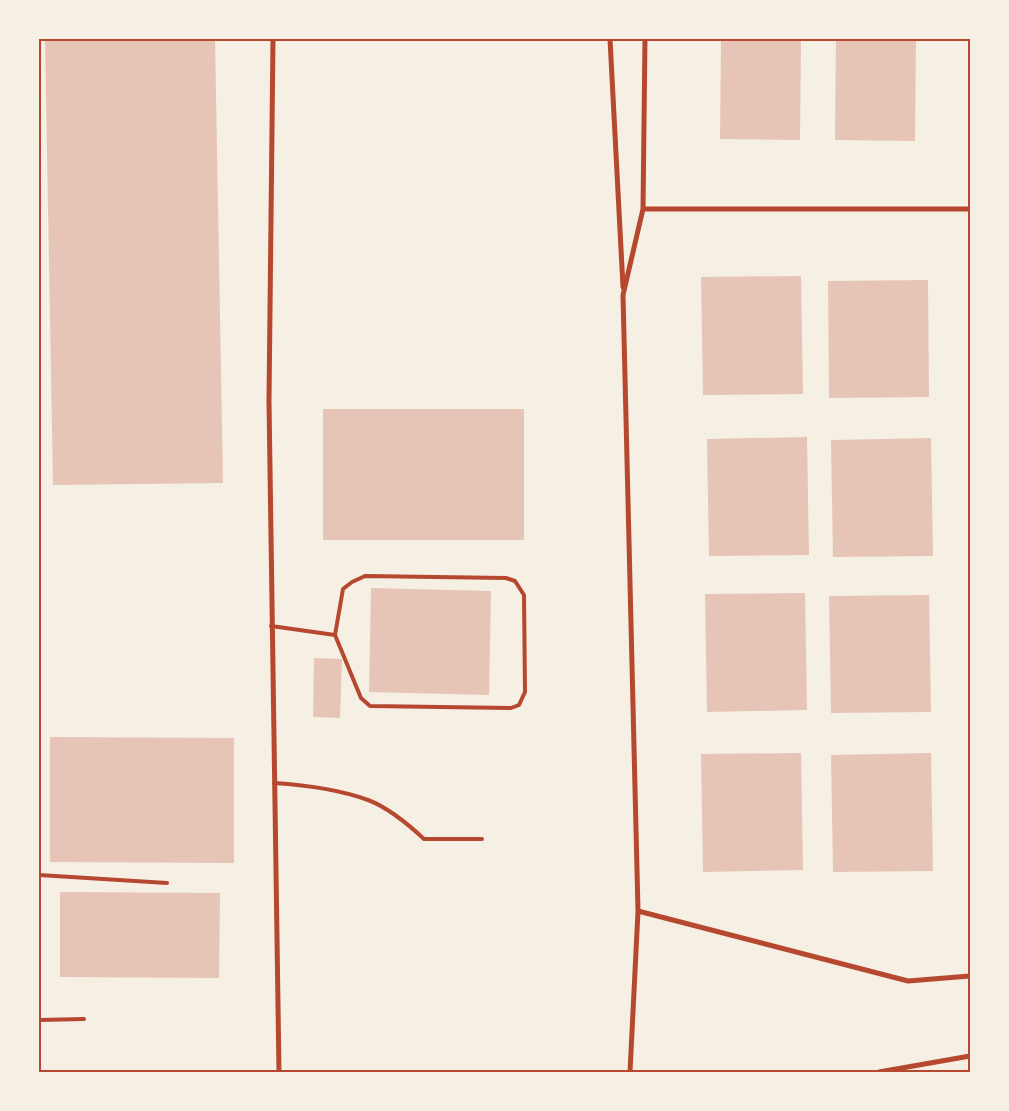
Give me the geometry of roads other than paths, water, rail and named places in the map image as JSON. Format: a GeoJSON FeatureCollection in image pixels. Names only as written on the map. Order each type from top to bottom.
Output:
{"type":"FeatureCollection","features":[{"type":"Feature","properties":{"kind":"street"},"geometry":{"type":"LineString","coordinates":[[273,39],[269,401],[280,1072]]}},
{"type":"Feature","properties":{"kind":"street"},"geometry":{"type":"LineString","coordinates":[[610,39],[623,295],[638,911],[630,1072]]}},
{"type":"Feature","properties":{"kind":"street"},"geometry":{"type":"LineString","coordinates":[[623,295],[643,209],[645,39]]}},
{"type":"Feature","properties":{"kind":"street"},"geometry":{"type":"LineString","coordinates":[[643,209],[970,209]]}},
{"type":"Feature","properties":{"kind":"street"},"geometry":{"type":"LineString","coordinates":[[638,911],[908,981],[970,976]]}},
{"type":"Feature","properties":{"kind":"street"},"geometry":{"type":"LineString","coordinates":[[879,1072],[970,1056]]}},
{"type":"Feature","properties":{"kind":"lane"},"geometry":{"type":"LineString","coordinates":[[365,576],[506,578],[515,581],[524,595],[525,692],[519,705],[511,708],[370,706],[361,698],[335,635],[343,589],[365,576]]}},
{"type":"Feature","properties":{"kind":"lane"},"geometry":{"type":"LineString","coordinates":[[272,626],[335,635]]}},
{"type":"Feature","properties":{"kind":"lane"},"geometry":{"type":"LineString","coordinates":[[274,783],[307,785],[369,800],[403,820],[424,839],[482,839]]}},
{"type":"Feature","properties":{"kind":"lane"},"geometry":{"type":"LineString","coordinates":[[39,875],[166,883]]}},
{"type":"Feature","properties":{"kind":"lane"},"geometry":{"type":"LineString","coordinates":[[39,1020],[84,1019]]}}]}
